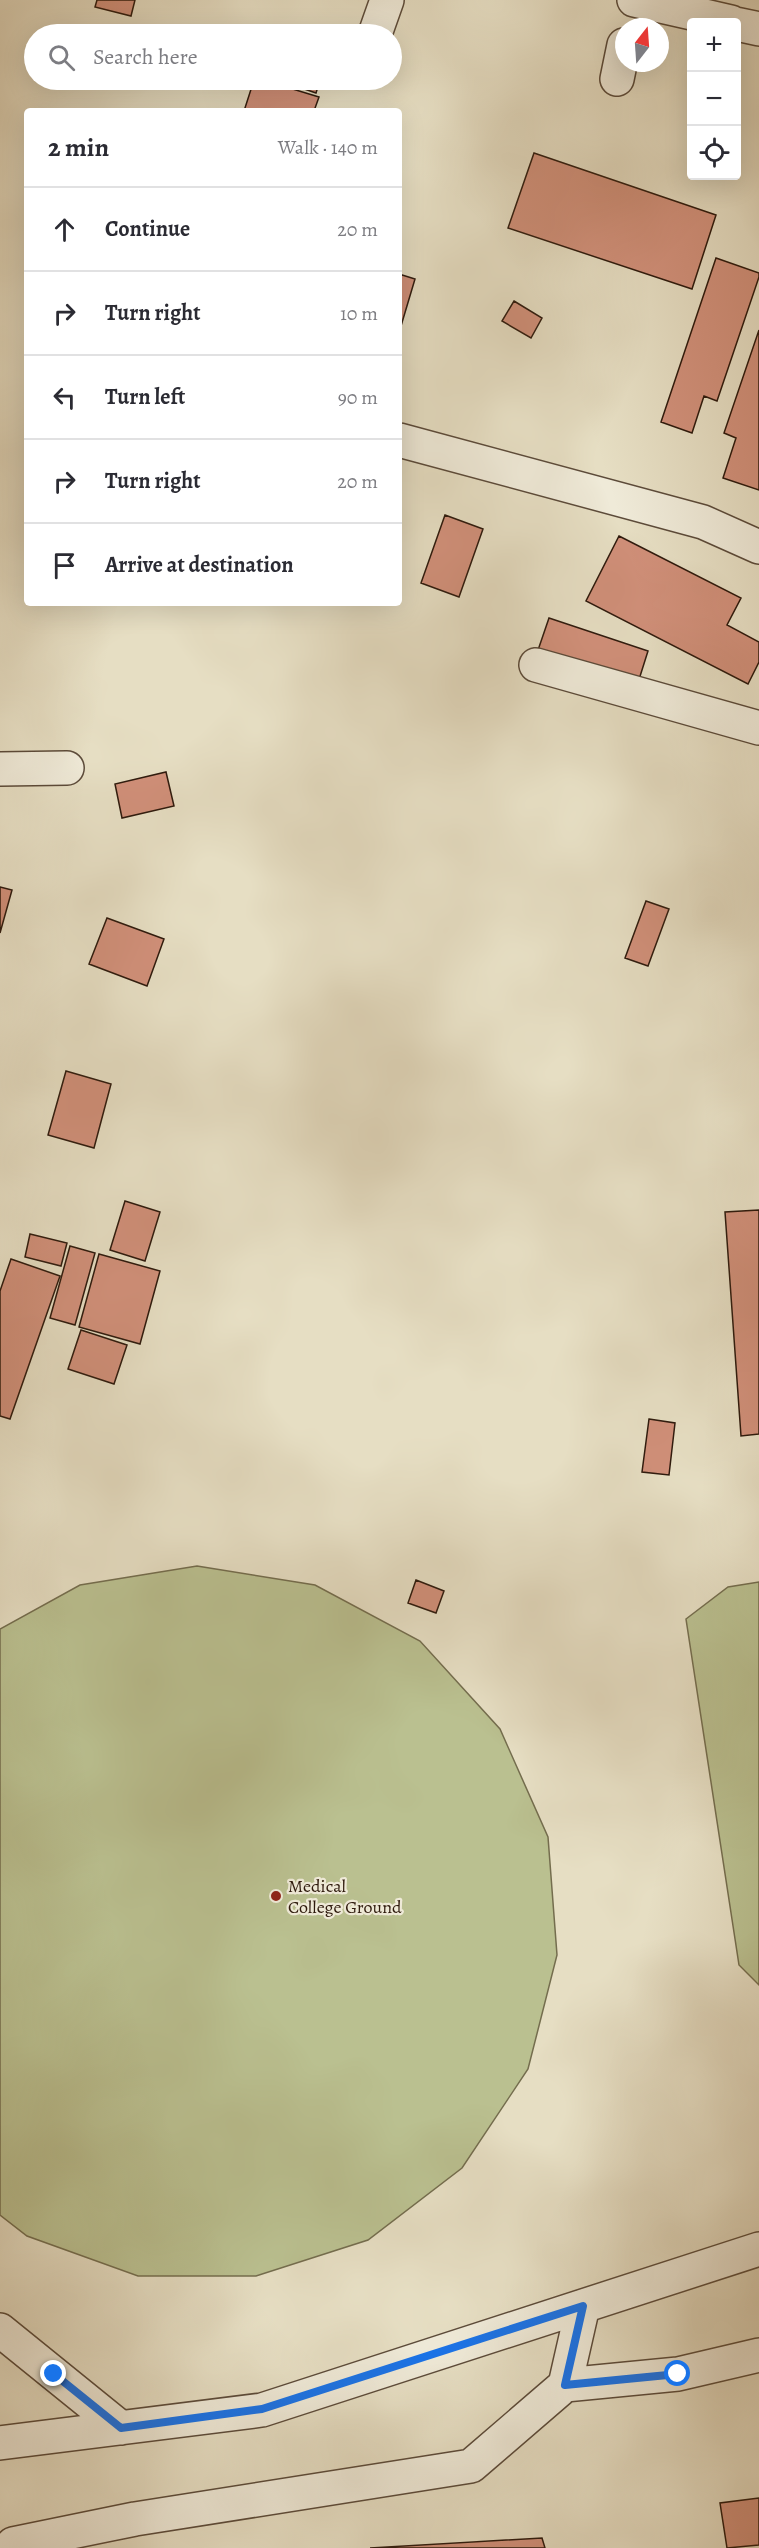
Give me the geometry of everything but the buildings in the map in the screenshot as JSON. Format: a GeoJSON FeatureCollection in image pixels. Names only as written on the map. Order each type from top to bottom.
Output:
{"type":"FeatureCollection","features":[{"type":"Feature","properties":{"kind":"street"},"geometry":{"type":"LineString","coordinates":[[379,24],[387,0]]}},
{"type":"Feature","properties":{"kind":"street"},"geometry":{"type":"LineString","coordinates":[[630,18],[634,0],[713,18]]}},
{"type":"Feature","properties":{"kind":"street"},"geometry":{"type":"LineString","coordinates":[[741,25],[759,29]]}},
{"type":"Feature","properties":{"kind":"street"},"geometry":{"type":"LineString","coordinates":[[617,79],[618,72]]}},
{"type":"Feature","properties":{"kind":"street"},"geometry":{"type":"LineString","coordinates":[[402,441],[703,522],[759,547]]}},
{"type":"Feature","properties":{"kind":"street"},"geometry":{"type":"LineString","coordinates":[[536,664],[759,728]]}},
{"type":"Feature","properties":{"kind":"street"},"geometry":{"type":"LineString","coordinates":[[0,768],[67,768]]}},
{"type":"Feature","properties":{"kind":"street"},"geometry":{"type":"LineString","coordinates":[[0,2443],[262,2409],[759,2249]]}},
{"type":"Feature","properties":{"kind":"street"},"geometry":{"type":"LineString","coordinates":[[565,2385],[583,2306]]}},
{"type":"Feature","properties":{"kind":"street"},"geometry":{"type":"LineString","coordinates":[[0,2330],[121,2428]]}},
{"type":"Feature","properties":{"kind":"street"},"geometry":{"type":"LineString","coordinates":[[14,2548],[13,2544],[135,2519],[471,2466],[565,2385],[678,2374],[759,2355]]}},
{"type":"Feature","properties":{"kind":"green space","name":"Medical College Ground"},"geometry":{"type":"Polygon","coordinates":[[[197,1566],[315,1585],[420,1641],[500,1729],[548,1837],[557,1955],[528,2069],[462,2168],[368,2240],[256,2276],[138,2276],[27,2236],[0,2215],[0,1629],[80,1585],[197,1566]]]}},
{"type":"Feature","properties":{"kind":"green space"},"geometry":{"type":"Polygon","coordinates":[[[759,1582],[759,1985],[739,1965],[686,1619],[728,1587],[759,1582]]]}},
{"type":"Feature","properties":{"kind":"place","name":"Medical College Ground"},"geometry":{"type":"Point","coordinates":[276,1896]}},
{"type":"Feature","properties":{"kind":"route"},"geometry":{"type":"LineString","coordinates":[[54,2374],[121,2428],[262,2409],[583,2306],[565,2385],[678,2374]]}}]}
